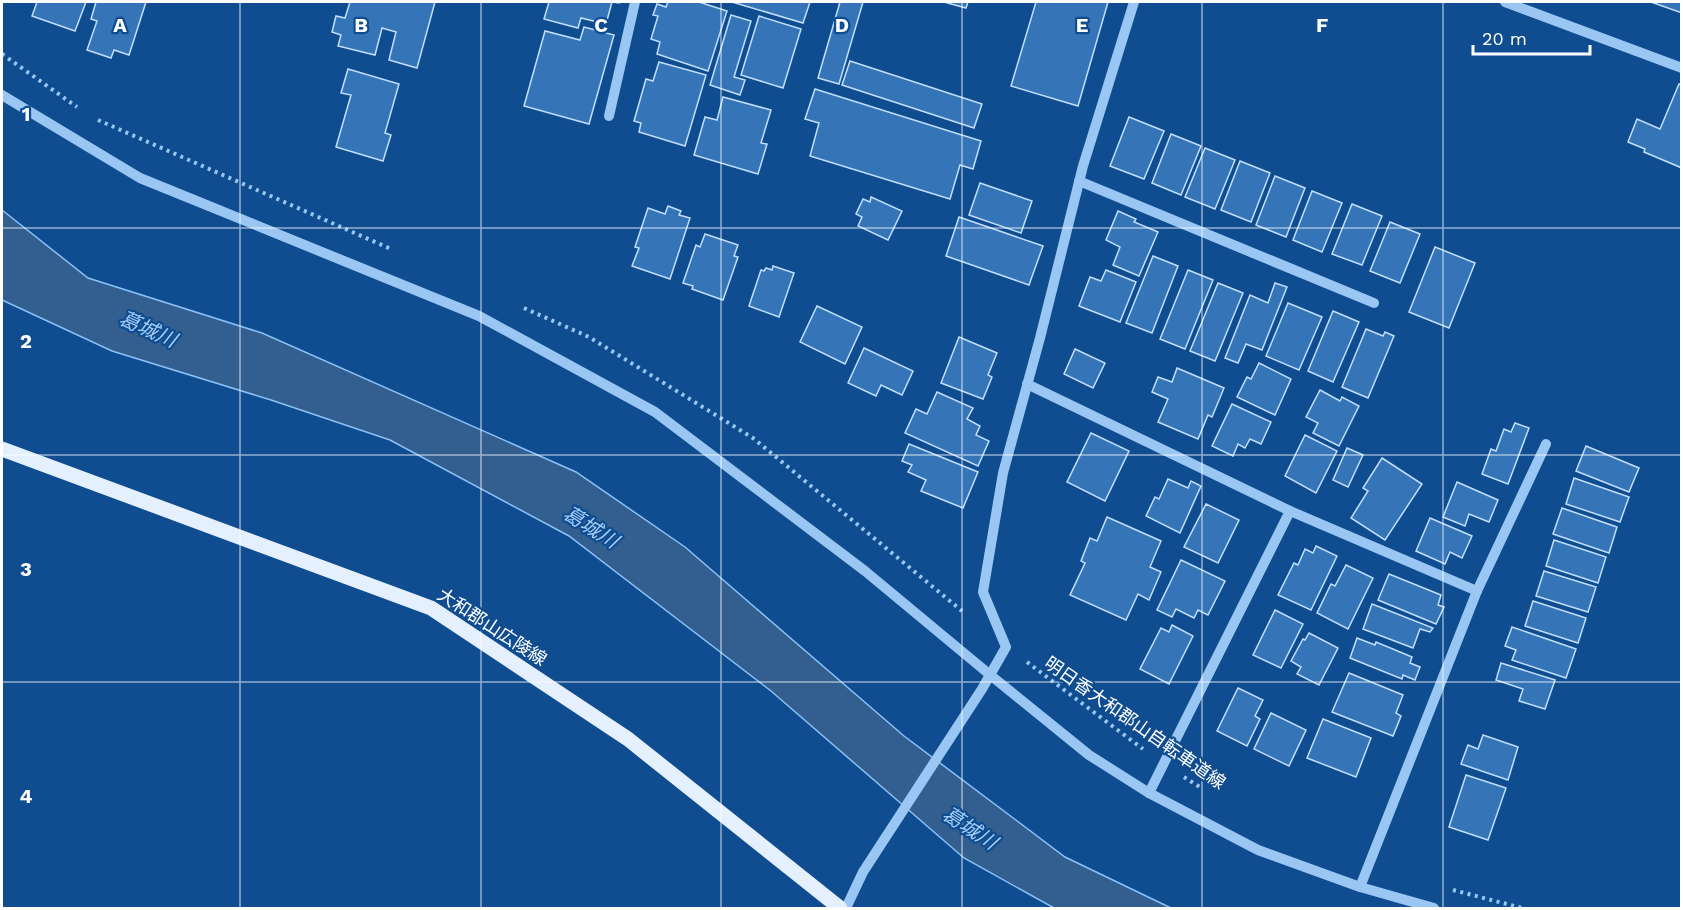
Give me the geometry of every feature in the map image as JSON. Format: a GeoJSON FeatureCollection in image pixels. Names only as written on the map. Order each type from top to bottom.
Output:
{"type":"FeatureCollection","features":[{"type":"Feature","properties":{"kind":"main road","name":"大和郡山広陵線"},"geometry":{"type":"LineString","coordinates":[[2,449],[431,608],[628,739],[840,909]]}},
{"type":"Feature","properties":{"kind":"street"},"geometry":{"type":"LineString","coordinates":[[609,116],[635,2]]}},
{"type":"Feature","properties":{"kind":"street"},"geometry":{"type":"LineString","coordinates":[[846,909],[863,872],[982,689],[1006,647],[983,592],[1003,473],[1040,338],[1079,181],[1134,2]]}},
{"type":"Feature","properties":{"kind":"street"},"geometry":{"type":"LineString","coordinates":[[1505,2],[1682,68]]}},
{"type":"Feature","properties":{"kind":"street"},"geometry":{"type":"LineString","coordinates":[[2,95],[140,178],[479,316],[655,412],[866,571],[1089,755],[1149,793],[1258,850],[1360,887],[1434,909]]}},
{"type":"Feature","properties":{"kind":"street"},"geometry":{"type":"LineString","coordinates":[[1079,181],[1374,303]]}},
{"type":"Feature","properties":{"kind":"street"},"geometry":{"type":"LineString","coordinates":[[1027,384],[1290,511],[1477,591]]}},
{"type":"Feature","properties":{"kind":"street"},"geometry":{"type":"LineString","coordinates":[[1360,887],[1477,591],[1546,444]]}},
{"type":"Feature","properties":{"kind":"street"},"geometry":{"type":"LineString","coordinates":[[1149,793],[1290,511]]}},
{"type":"Feature","properties":{"kind":"path","name":"明日香大和郡山自転車道線"},"geometry":{"type":"LineString","coordinates":[[1006,647],[1164,764],[1212,795]]}},
{"type":"Feature","properties":{"kind":"path"},"geometry":{"type":"LineString","coordinates":[[1447,888],[1522,909]]}},
{"type":"Feature","properties":{"kind":"water","name":"葛城川"},"geometry":{"type":"Polygon","coordinates":[[[2,210],[88,278],[262,333],[576,472],[685,547],[904,736],[1065,857],[1171,908],[1054,908],[964,858],[771,691],[569,536],[390,440],[271,400],[112,351],[2,300],[2,210]]]}},
{"type":"Feature","properties":{"kind":"building"},"geometry":{"type":"Polygon","coordinates":[[[37,2],[86,2],[75,31],[32,16],[37,2]]]}},
{"type":"Feature","properties":{"kind":"building"},"geometry":{"type":"Polygon","coordinates":[[[96,2],[146,2],[129,55],[114,50],[111,58],[87,50],[97,21],[91,19],[96,2]]]}},
{"type":"Feature","properties":{"kind":"building"},"geometry":{"type":"Polygon","coordinates":[[[350,2],[435,2],[417,68],[389,60],[396,32],[382,28],[375,55],[338,46],[341,35],[332,32],[336,16],[345,18],[350,2]]]}},
{"type":"Feature","properties":{"kind":"building"},"geometry":{"type":"Polygon","coordinates":[[[549,2],[612,2],[606,24],[581,18],[578,28],[544,19],[549,2]]]}},
{"type":"Feature","properties":{"kind":"building"},"geometry":{"type":"Polygon","coordinates":[[[668,2],[699,2],[727,11],[708,71],[657,54],[660,42],[651,39],[658,16],[653,15],[657,4],[666,7],[668,2]]]}},
{"type":"Feature","properties":{"kind":"building"},"geometry":{"type":"Polygon","coordinates":[[[732,2],[810,2],[803,23],[732,2]]]}},
{"type":"Feature","properties":{"kind":"building"},"geometry":{"type":"Polygon","coordinates":[[[840,2],[863,2],[839,84],[818,78],[840,2]]]}},
{"type":"Feature","properties":{"kind":"building"},"geometry":{"type":"Polygon","coordinates":[[[944,2],[968,2],[966,8],[944,2]]]}},
{"type":"Feature","properties":{"kind":"building"},"geometry":{"type":"Polygon","coordinates":[[[1036,2],[1108,2],[1078,106],[1011,86],[1036,2]]]}},
{"type":"Feature","properties":{"kind":"building"},"geometry":{"type":"Polygon","coordinates":[[[1651,2],[1682,2],[1682,13],[1651,2]]]}},
{"type":"Feature","properties":{"kind":"building"},"geometry":{"type":"Polygon","coordinates":[[[731,15],[751,21],[734,77],[745,80],[740,95],[710,85],[731,15]]]}},
{"type":"Feature","properties":{"kind":"building"},"geometry":{"type":"Polygon","coordinates":[[[759,16],[801,29],[783,88],[741,75],[759,16]]]}},
{"type":"Feature","properties":{"kind":"building"},"geometry":{"type":"Polygon","coordinates":[[[584,27],[614,35],[589,124],[524,106],[545,31],[580,40],[584,27]]]}},
{"type":"Feature","properties":{"kind":"building"},"geometry":{"type":"Polygon","coordinates":[[[850,61],[982,104],[974,128],[842,85],[850,61]]]}},
{"type":"Feature","properties":{"kind":"building"},"geometry":{"type":"Polygon","coordinates":[[[659,62],[706,75],[685,146],[639,132],[641,123],[634,121],[646,79],[653,81],[659,62]]]}},
{"type":"Feature","properties":{"kind":"building"},"geometry":{"type":"Polygon","coordinates":[[[348,69],[399,84],[385,133],[391,135],[383,161],[336,147],[351,95],[341,93],[348,69]]]}},
{"type":"Feature","properties":{"kind":"building"},"geometry":{"type":"Polygon","coordinates":[[[1679,84],[1682,85],[1682,168],[1644,152],[1645,149],[1628,142],[1637,119],[1660,129],[1679,84]]]}},
{"type":"Feature","properties":{"kind":"building"},"geometry":{"type":"Polygon","coordinates":[[[815,89],[981,141],[973,169],[960,165],[950,199],[810,156],[819,123],[805,119],[815,89]]]}},
{"type":"Feature","properties":{"kind":"building"},"geometry":{"type":"Polygon","coordinates":[[[723,97],[771,110],[761,143],[767,144],[758,174],[694,155],[705,117],[717,120],[723,97]]]}},
{"type":"Feature","properties":{"kind":"building"},"geometry":{"type":"Polygon","coordinates":[[[1129,117],[1164,131],[1144,179],[1110,166],[1129,117]]]}},
{"type":"Feature","properties":{"kind":"building"},"geometry":{"type":"Polygon","coordinates":[[[1171,134],[1201,146],[1181,195],[1152,183],[1171,134]]]}},
{"type":"Feature","properties":{"kind":"building"},"geometry":{"type":"Polygon","coordinates":[[[1205,148],[1235,160],[1215,209],[1185,197],[1205,148]]]}},
{"type":"Feature","properties":{"kind":"building"},"geometry":{"type":"Polygon","coordinates":[[[1240,161],[1270,173],[1251,222],[1221,210],[1240,161]]]}},
{"type":"Feature","properties":{"kind":"building"},"geometry":{"type":"Polygon","coordinates":[[[1275,176],[1305,188],[1286,237],[1256,225],[1275,176]]]}},
{"type":"Feature","properties":{"kind":"building"},"geometry":{"type":"Polygon","coordinates":[[[980,183],[1032,201],[1021,233],[969,215],[980,183]]]}},
{"type":"Feature","properties":{"kind":"building"},"geometry":{"type":"Polygon","coordinates":[[[1312,191],[1342,203],[1322,252],[1293,240],[1312,191]]]}},
{"type":"Feature","properties":{"kind":"building"},"geometry":{"type":"Polygon","coordinates":[[[871,197],[902,211],[888,240],[858,226],[862,217],[856,214],[863,199],[870,202],[871,197]]]}},
{"type":"Feature","properties":{"kind":"building"},"geometry":{"type":"Polygon","coordinates":[[[1352,204],[1382,216],[1362,265],[1332,254],[1352,204]]]}},
{"type":"Feature","properties":{"kind":"building"},"geometry":{"type":"Polygon","coordinates":[[[668,206],[681,211],[679,215],[690,218],[670,279],[632,266],[639,248],[635,247],[648,208],[665,214],[668,206]]]}},
{"type":"Feature","properties":{"kind":"building"},"geometry":{"type":"Polygon","coordinates":[[[1118,211],[1136,219],[1134,222],[1158,232],[1139,276],[1113,265],[1120,247],[1106,240],[1118,211]]]}},
{"type":"Feature","properties":{"kind":"building"},"geometry":{"type":"Polygon","coordinates":[[[959,217],[1043,246],[1029,285],[946,256],[959,217]]]}},
{"type":"Feature","properties":{"kind":"building"},"geometry":{"type":"Polygon","coordinates":[[[1390,222],[1420,234],[1400,283],[1370,271],[1390,222]]]}},
{"type":"Feature","properties":{"kind":"building"},"geometry":{"type":"Polygon","coordinates":[[[705,234],[738,245],[734,256],[738,257],[723,300],[692,289],[693,286],[683,283],[696,245],[700,247],[705,234]]]}},
{"type":"Feature","properties":{"kind":"building"},"geometry":{"type":"Polygon","coordinates":[[[1435,247],[1475,263],[1449,328],[1409,312],[1435,247]]]}},
{"type":"Feature","properties":{"kind":"building"},"geometry":{"type":"Polygon","coordinates":[[[1153,256],[1178,266],[1152,333],[1126,323],[1153,256]]]}},
{"type":"Feature","properties":{"kind":"building"},"geometry":{"type":"Polygon","coordinates":[[[773,266],[794,273],[779,317],[749,306],[761,270],[764,271],[766,268],[772,270],[773,266]]]}},
{"type":"Feature","properties":{"kind":"building"},"geometry":{"type":"Polygon","coordinates":[[[1106,270],[1136,282],[1120,322],[1079,306],[1090,277],[1101,281],[1106,270]]]}},
{"type":"Feature","properties":{"kind":"building"},"geometry":{"type":"Polygon","coordinates":[[[1188,270],[1213,280],[1185,349],[1160,339],[1188,270]]]}},
{"type":"Feature","properties":{"kind":"building"},"geometry":{"type":"Polygon","coordinates":[[[1218,283],[1243,293],[1215,361],[1190,351],[1218,283]]]}},
{"type":"Feature","properties":{"kind":"building"},"geometry":{"type":"Polygon","coordinates":[[[1275,283],[1287,287],[1262,350],[1246,344],[1238,363],[1225,358],[1250,295],[1268,303],[1275,283]]]}},
{"type":"Feature","properties":{"kind":"building"},"geometry":{"type":"Polygon","coordinates":[[[1288,303],[1322,317],[1299,370],[1266,356],[1288,303]]]}},
{"type":"Feature","properties":{"kind":"building"},"geometry":{"type":"Polygon","coordinates":[[[817,306],[862,327],[845,364],[800,342],[817,306]]]}},
{"type":"Feature","properties":{"kind":"building"},"geometry":{"type":"Polygon","coordinates":[[[1333,311],[1359,322],[1333,382],[1308,371],[1333,311]]]}},
{"type":"Feature","properties":{"kind":"building"},"geometry":{"type":"Polygon","coordinates":[[[1366,329],[1383,336],[1385,332],[1394,336],[1368,398],[1342,387],[1366,329]]]}},
{"type":"Feature","properties":{"kind":"building"},"geometry":{"type":"Polygon","coordinates":[[[959,337],[997,353],[988,375],[992,377],[983,399],[941,383],[959,337]]]}},
{"type":"Feature","properties":{"kind":"building"},"geometry":{"type":"Polygon","coordinates":[[[864,348],[913,371],[902,395],[881,385],[876,396],[848,383],[864,348]]]}},
{"type":"Feature","properties":{"kind":"building"},"geometry":{"type":"Polygon","coordinates":[[[1075,349],[1105,363],[1093,388],[1064,374],[1075,349]]]}},
{"type":"Feature","properties":{"kind":"building"},"geometry":{"type":"Polygon","coordinates":[[[1259,363],[1291,379],[1275,415],[1237,397],[1247,377],[1251,379],[1259,363]]]}},
{"type":"Feature","properties":{"kind":"building"},"geometry":{"type":"Polygon","coordinates":[[[1177,368],[1224,388],[1212,417],[1208,415],[1198,439],[1158,422],[1168,399],[1152,392],[1158,377],[1172,382],[1177,368]]]}},
{"type":"Feature","properties":{"kind":"building"},"geometry":{"type":"Polygon","coordinates":[[[1320,390],[1340,401],[1342,397],[1359,406],[1339,446],[1313,433],[1318,423],[1306,417],[1320,390]]]}},
{"type":"Feature","properties":{"kind":"building"},"geometry":{"type":"Polygon","coordinates":[[[937,392],[973,408],[967,419],[980,426],[976,435],[989,441],[978,466],[905,433],[916,409],[927,414],[937,392]]]}},
{"type":"Feature","properties":{"kind":"building"},"geometry":{"type":"Polygon","coordinates":[[[1232,404],[1271,422],[1261,444],[1250,439],[1245,448],[1238,444],[1233,456],[1212,446],[1232,404]]]}},
{"type":"Feature","properties":{"kind":"building"},"geometry":{"type":"Polygon","coordinates":[[[1515,423],[1529,428],[1508,484],[1482,474],[1491,449],[1496,451],[1504,429],[1511,432],[1515,423]]]}},
{"type":"Feature","properties":{"kind":"building"},"geometry":{"type":"Polygon","coordinates":[[[1091,433],[1129,451],[1105,501],[1067,482],[1091,433]]]}},
{"type":"Feature","properties":{"kind":"building"},"geometry":{"type":"Polygon","coordinates":[[[1305,435],[1337,451],[1316,493],[1285,476],[1305,435]]]}},
{"type":"Feature","properties":{"kind":"building"},"geometry":{"type":"Polygon","coordinates":[[[909,444],[978,472],[963,508],[921,491],[926,480],[908,472],[912,465],[902,461],[909,444]]]}},
{"type":"Feature","properties":{"kind":"building"},"geometry":{"type":"Polygon","coordinates":[[[1586,446],[1639,468],[1629,492],[1576,471],[1586,446]]]}},
{"type":"Feature","properties":{"kind":"building"},"geometry":{"type":"Polygon","coordinates":[[[1347,448],[1363,455],[1348,487],[1333,480],[1347,448]]]}},
{"type":"Feature","properties":{"kind":"building"},"geometry":{"type":"Polygon","coordinates":[[[1382,458],[1422,484],[1385,540],[1351,518],[1368,491],[1363,488],[1382,458]]]}},
{"type":"Feature","properties":{"kind":"building"},"geometry":{"type":"Polygon","coordinates":[[[1574,478],[1629,497],[1620,522],[1566,504],[1574,478]]]}},
{"type":"Feature","properties":{"kind":"building"},"geometry":{"type":"Polygon","coordinates":[[[1168,479],[1188,488],[1191,481],[1201,486],[1180,533],[1146,516],[1155,497],[1159,499],[1168,479]]]}},
{"type":"Feature","properties":{"kind":"building"},"geometry":{"type":"Polygon","coordinates":[[[1457,482],[1498,500],[1489,522],[1469,514],[1465,526],[1443,517],[1457,482]]]}},
{"type":"Feature","properties":{"kind":"building"},"geometry":{"type":"Polygon","coordinates":[[[1206,504],[1239,520],[1218,563],[1184,547],[1206,504]]]}},
{"type":"Feature","properties":{"kind":"building"},"geometry":{"type":"Polygon","coordinates":[[[1562,508],[1617,527],[1609,553],[1553,534],[1562,508]]]}},
{"type":"Feature","properties":{"kind":"building"},"geometry":{"type":"Polygon","coordinates":[[[1107,517],[1161,541],[1150,567],[1161,572],[1149,600],[1138,594],[1126,620],[1070,595],[1085,563],[1081,561],[1090,538],[1097,541],[1107,517]]]}},
{"type":"Feature","properties":{"kind":"building"},"geometry":{"type":"Polygon","coordinates":[[[1430,518],[1472,536],[1462,558],[1450,552],[1445,564],[1416,551],[1430,518]]]}},
{"type":"Feature","properties":{"kind":"building"},"geometry":{"type":"Polygon","coordinates":[[[1554,540],[1606,557],[1598,583],[1546,566],[1554,540]]]}},
{"type":"Feature","properties":{"kind":"building"},"geometry":{"type":"Polygon","coordinates":[[[1316,546],[1337,556],[1311,610],[1278,595],[1294,563],[1298,565],[1305,549],[1313,553],[1316,546]]]}},
{"type":"Feature","properties":{"kind":"building"},"geometry":{"type":"Polygon","coordinates":[[[1181,560],[1225,581],[1208,615],[1198,610],[1194,618],[1176,609],[1172,617],[1157,610],[1181,560]]]}},
{"type":"Feature","properties":{"kind":"building"},"geometry":{"type":"Polygon","coordinates":[[[1346,565],[1373,578],[1348,629],[1317,613],[1331,584],[1335,586],[1346,565]]]}},
{"type":"Feature","properties":{"kind":"building"},"geometry":{"type":"Polygon","coordinates":[[[1544,571],[1596,587],[1588,612],[1536,596],[1544,571]]]}},
{"type":"Feature","properties":{"kind":"building"},"geometry":{"type":"Polygon","coordinates":[[[1389,574],[1441,595],[1438,605],[1444,607],[1436,624],[1378,600],[1389,574]]]}},
{"type":"Feature","properties":{"kind":"building"},"geometry":{"type":"Polygon","coordinates":[[[1533,601],[1586,618],[1578,643],[1525,626],[1533,601]]]}},
{"type":"Feature","properties":{"kind":"building"},"geometry":{"type":"Polygon","coordinates":[[[1372,604],[1433,628],[1430,632],[1420,629],[1413,648],[1363,629],[1372,604]]]}},
{"type":"Feature","properties":{"kind":"building"},"geometry":{"type":"Polygon","coordinates":[[[1275,610],[1303,624],[1281,668],[1253,655],[1275,610]]]}},
{"type":"Feature","properties":{"kind":"building"},"geometry":{"type":"Polygon","coordinates":[[[1172,625],[1193,636],[1169,684],[1140,669],[1161,628],[1169,632],[1172,625]]]}},
{"type":"Feature","properties":{"kind":"building"},"geometry":{"type":"Polygon","coordinates":[[[1512,627],[1576,649],[1566,678],[1512,660],[1516,650],[1505,646],[1512,627]]]}},
{"type":"Feature","properties":{"kind":"building"},"geometry":{"type":"Polygon","coordinates":[[[1309,633],[1338,648],[1319,685],[1297,674],[1301,667],[1291,661],[1303,639],[1305,640],[1309,633]]]}},
{"type":"Feature","properties":{"kind":"building"},"geometry":{"type":"Polygon","coordinates":[[[1357,638],[1375,645],[1376,642],[1412,657],[1410,663],[1420,667],[1415,680],[1403,675],[1402,679],[1350,658],[1357,638]]]}},
{"type":"Feature","properties":{"kind":"building"},"geometry":{"type":"Polygon","coordinates":[[[1501,663],[1555,680],[1545,709],[1519,701],[1523,689],[1496,680],[1501,663]]]}},
{"type":"Feature","properties":{"kind":"building"},"geometry":{"type":"Polygon","coordinates":[[[1349,673],[1403,695],[1396,713],[1401,716],[1393,736],[1332,712],[1349,673]]]}},
{"type":"Feature","properties":{"kind":"building"},"geometry":{"type":"Polygon","coordinates":[[[1238,688],[1263,700],[1255,716],[1260,719],[1247,746],[1217,731],[1238,688]]]}},
{"type":"Feature","properties":{"kind":"building"},"geometry":{"type":"Polygon","coordinates":[[[1271,713],[1306,730],[1289,766],[1254,749],[1271,713]]]}},
{"type":"Feature","properties":{"kind":"building"},"geometry":{"type":"Polygon","coordinates":[[[1323,719],[1371,738],[1356,777],[1307,758],[1323,719]]]}},
{"type":"Feature","properties":{"kind":"building"},"geometry":{"type":"Polygon","coordinates":[[[1483,735],[1518,747],[1508,780],[1461,764],[1468,745],[1478,749],[1483,735]]]}},
{"type":"Feature","properties":{"kind":"building"},"geometry":{"type":"Polygon","coordinates":[[[1466,775],[1506,788],[1488,840],[1449,827],[1466,775]]]}}]}
